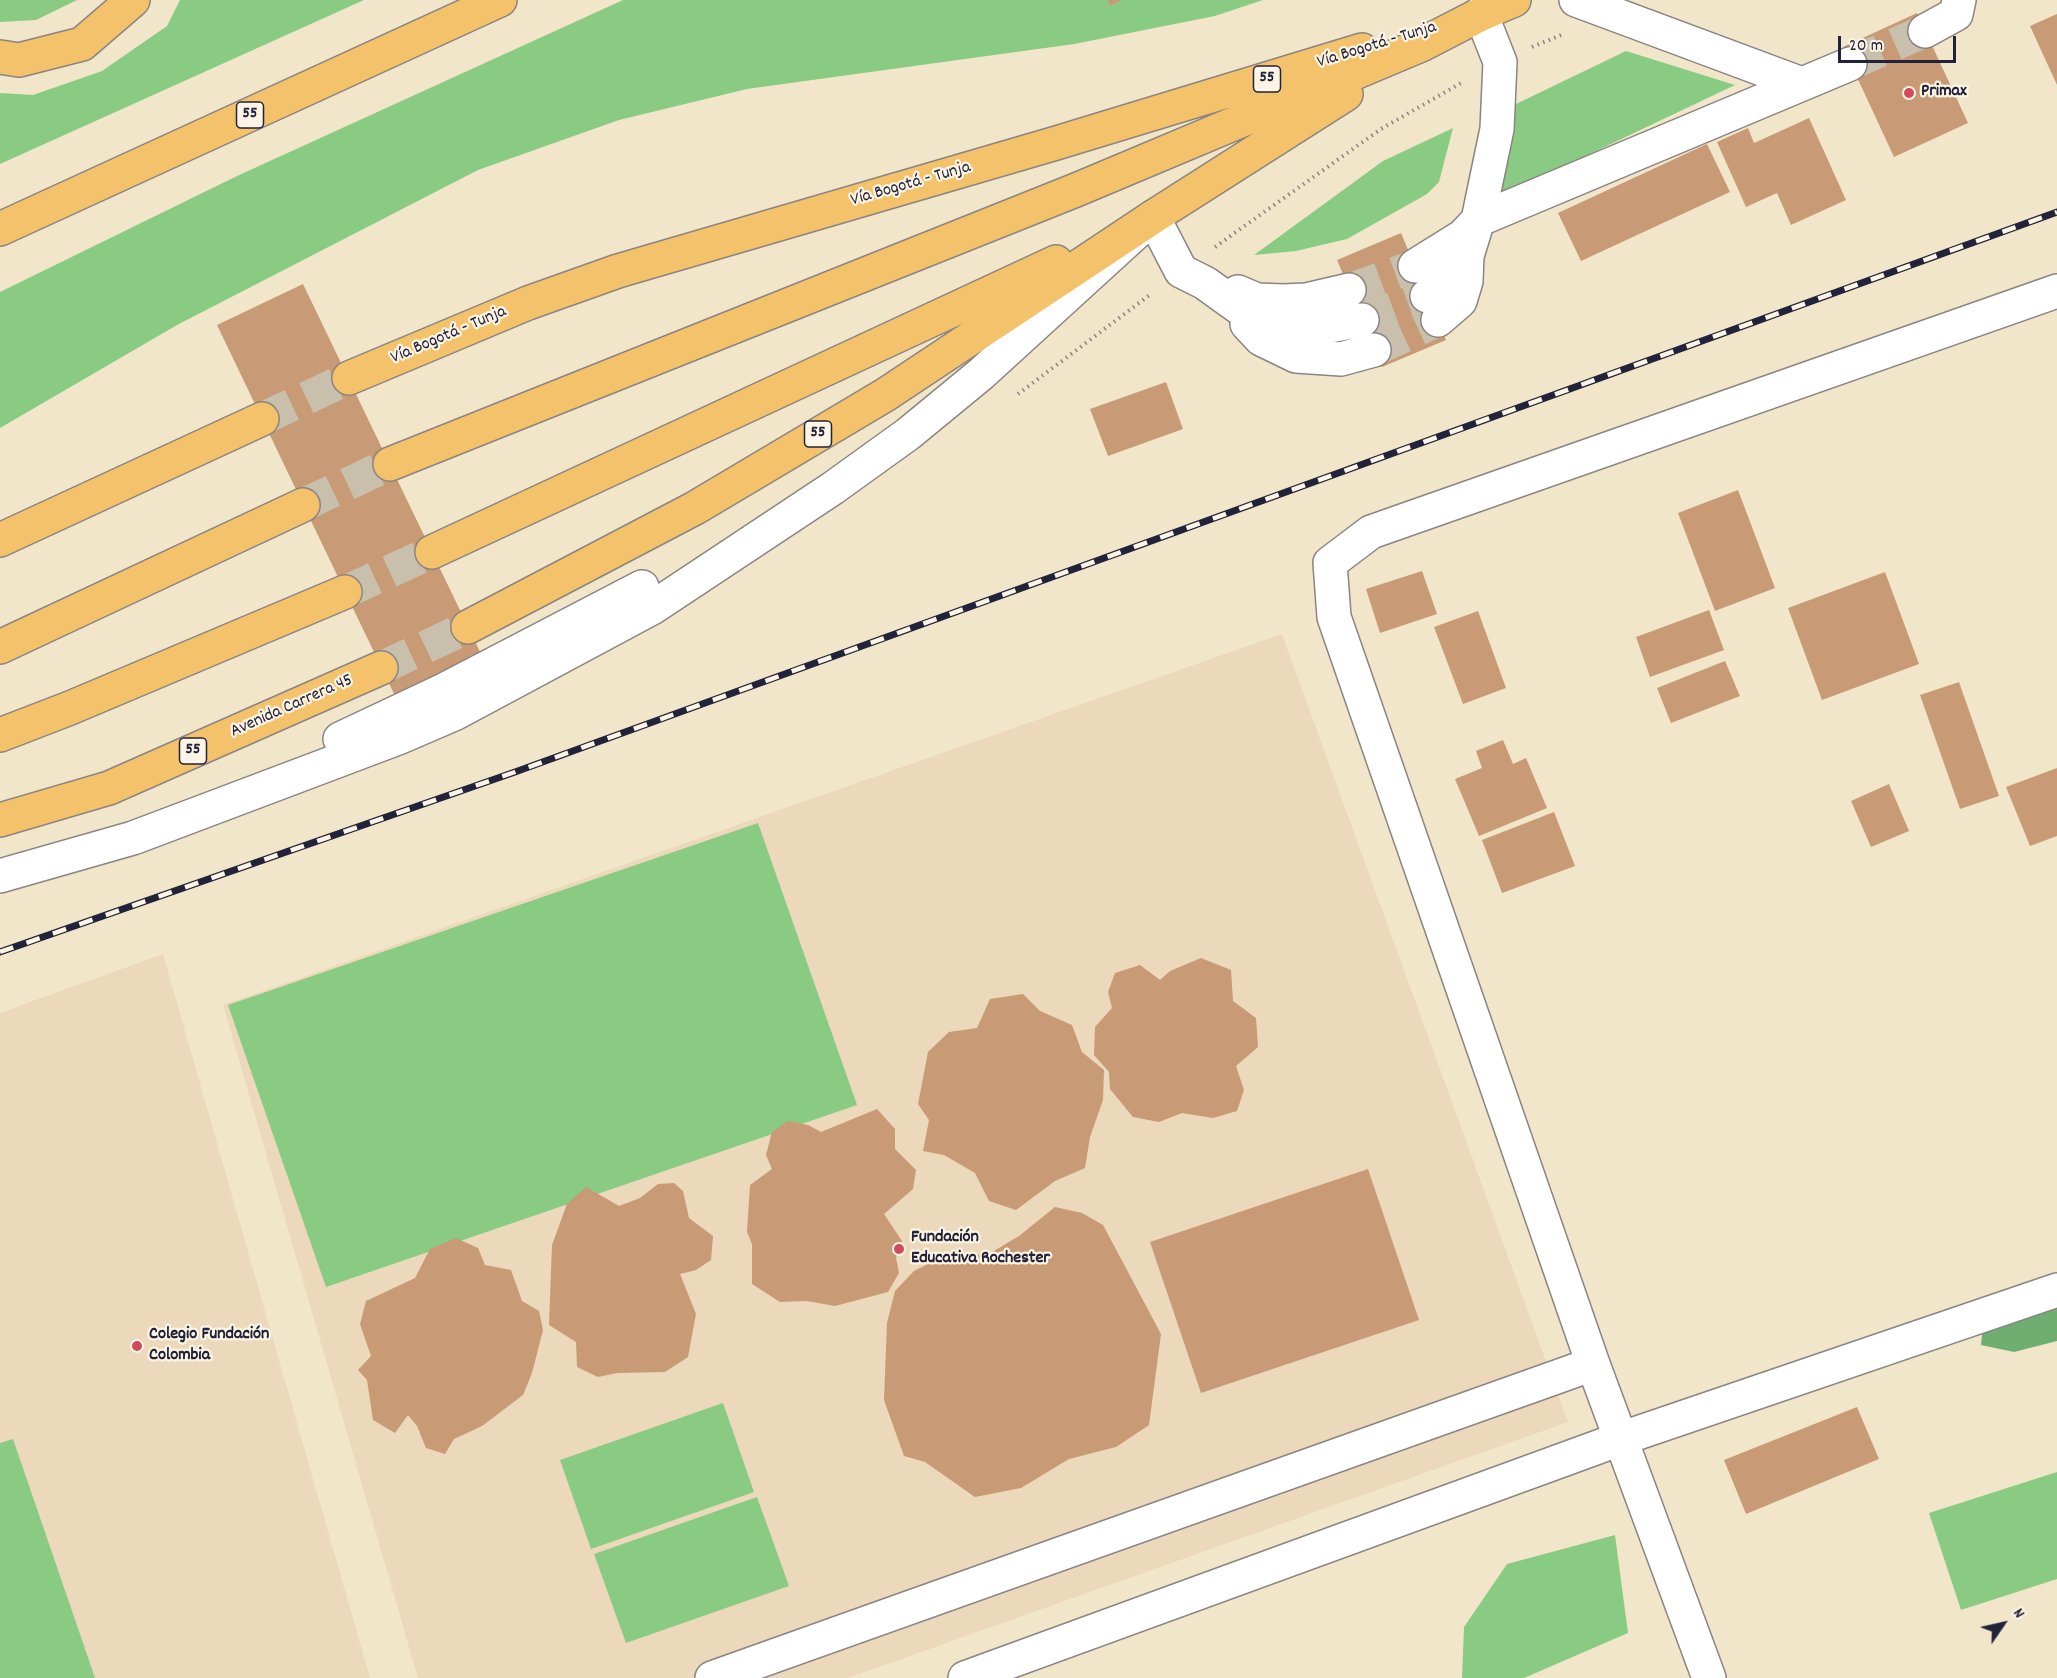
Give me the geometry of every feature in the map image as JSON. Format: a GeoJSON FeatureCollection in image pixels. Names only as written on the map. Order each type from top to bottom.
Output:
{"type":"FeatureCollection","features":[{"type":"Feature","properties":{"kind":"main road"},"geometry":{"type":"LineString","coordinates":[[0,57],[19,60],[82,44],[133,0]]}},
{"type":"Feature","properties":{"kind":"main road","name":"55"},"geometry":{"type":"LineString","coordinates":[[0,229],[500,0]]}},
{"type":"Feature","properties":{"kind":"main road","name":"Vía Bogotá - Tunja"},"geometry":{"type":"LineString","coordinates":[[349,378],[528,303],[618,271],[1053,144],[1514,0]]}},
{"type":"Feature","properties":{"kind":"main road","name":"Vía Bogotá - Tunja"},"geometry":{"type":"LineString","coordinates":[[468,627],[695,508],[885,395],[1153,217],[1422,45],[1486,7]]}},
{"type":"Feature","properties":{"kind":"main road","name":"Vía Bogotá - Tunja"},"geometry":{"type":"LineString","coordinates":[[390,464],[1076,190],[1422,45]]}},
{"type":"Feature","properties":{"kind":"main road","name":"Vía Bogotá - Tunja"},"geometry":{"type":"LineString","coordinates":[[432,552],[1153,217]]}},
{"type":"Feature","properties":{"kind":"main road"},"geometry":{"type":"LineString","coordinates":[[0,540],[262,419]]}},
{"type":"Feature","properties":{"kind":"main road"},"geometry":{"type":"LineString","coordinates":[[0,647],[303,506]]}},
{"type":"Feature","properties":{"kind":"main road"},"geometry":{"type":"LineString","coordinates":[[0,735],[70,708],[345,592]]}},
{"type":"Feature","properties":{"kind":"main road","name":"Avenida Carrera 45"},"geometry":{"type":"LineString","coordinates":[[0,820],[108,788],[381,668]]}},
{"type":"Feature","properties":{"kind":"street"},"geometry":{"type":"LineString","coordinates":[[1576,0],[1802,84]]}},
{"type":"Feature","properties":{"kind":"street"},"geometry":{"type":"LineString","coordinates":[[1925,31],[1956,14],[1959,0]]}},
{"type":"Feature","properties":{"kind":"street"},"geometry":{"type":"LineString","coordinates":[[1433,308],[1467,256],[1478,220],[1497,129],[1500,62],[1486,7]]}},
{"type":"Feature","properties":{"kind":"street"},"geometry":{"type":"LineString","coordinates":[[1415,266],[1463,236],[1478,220],[1850,64]]}},
{"type":"Feature","properties":{"kind":"street"},"geometry":{"type":"LineString","coordinates":[[0,876],[133,838],[398,738],[456,713],[652,608],[832,488],[908,434],[981,374],[1153,217],[1181,271],[1205,283],[1257,300],[1306,300],[1349,290]]}},
{"type":"Feature","properties":{"kind":"street"},"geometry":{"type":"LineString","coordinates":[[1205,283],[1251,316],[1283,326],[1324,327],[1368,335]]}},
{"type":"Feature","properties":{"kind":"street"},"geometry":{"type":"LineString","coordinates":[[1709,1678],[1593,1364],[1334,617],[1330,563],[1371,532],[2057,291]]}},
{"type":"Feature","properties":{"kind":"street"},"geometry":{"type":"LineString","coordinates":[[965,1678],[1620,1439],[2057,1290]]}},
{"type":"Feature","properties":{"kind":"street"},"geometry":{"type":"LineString","coordinates":[[712,1678],[1593,1364]]}},
{"type":"Feature","properties":{"kind":"shaded area","name":"Fundación Educativa Rochester"},"geometry":{"type":"Polygon","coordinates":[[[1282,634],[1568,1422],[848,1678],[418,1678],[223,1005],[1282,634]]]}},
{"type":"Feature","properties":{"kind":"shaded area","name":"Colegio Fundación Colombia"},"geometry":{"type":"Polygon","coordinates":[[[163,954],[370,1678],[0,1678],[0,1013],[163,954]]]}},
{"type":"Feature","properties":{"kind":"green space"},"geometry":{"type":"Polygon","coordinates":[[[0,0],[77,0],[36,20],[0,22],[0,0]]]}},
{"type":"Feature","properties":{"kind":"green space"},"geometry":{"type":"Polygon","coordinates":[[[180,0],[364,0],[0,164],[0,93],[33,95],[102,71],[167,26],[180,0]]]}},
{"type":"Feature","properties":{"kind":"green space"},"geometry":{"type":"Polygon","coordinates":[[[623,0],[1263,0],[1215,16],[1074,44],[747,89],[619,120],[478,170],[177,325],[0,428],[0,292],[237,176],[623,0]]]}},
{"type":"Feature","properties":{"kind":"green space"},"geometry":{"type":"Polygon","coordinates":[[[1626,51],[1735,85],[1491,201],[1516,104],[1626,51]]]}},
{"type":"Feature","properties":{"kind":"green space"},"geometry":{"type":"Polygon","coordinates":[[[1453,128],[1439,182],[1427,194],[1347,239],[1296,251],[1254,255],[1383,161],[1453,128]]]}},
{"type":"Feature","properties":{"kind":"green space"},"geometry":{"type":"Polygon","coordinates":[[[758,823],[857,1105],[326,1287],[228,1005],[758,823]]]}},
{"type":"Feature","properties":{"kind":"green space"},"geometry":{"type":"Polygon","coordinates":[[[2057,1302],[2057,1341],[2014,1352],[1981,1345],[1984,1314],[2057,1302]]]}},
{"type":"Feature","properties":{"kind":"green space"},"geometry":{"type":"Polygon","coordinates":[[[723,1403],[754,1492],[591,1549],[560,1460],[723,1403]]]}},
{"type":"Feature","properties":{"kind":"green space"},"geometry":{"type":"Polygon","coordinates":[[[13,1439],[95,1678],[0,1678],[0,1443],[13,1439]]]}},
{"type":"Feature","properties":{"kind":"green space"},"geometry":{"type":"Polygon","coordinates":[[[2057,1472],[2057,1579],[1961,1610],[1929,1513],[2057,1472]]]}},
{"type":"Feature","properties":{"kind":"green space"},"geometry":{"type":"Polygon","coordinates":[[[757,1497],[789,1586],[626,1643],[594,1554],[757,1497]]]}},
{"type":"Feature","properties":{"kind":"green space"},"geometry":{"type":"Polygon","coordinates":[[[1615,1535],[1628,1633],[1524,1678],[1462,1678],[1464,1627],[1507,1564],[1615,1535]]]}},
{"type":"Feature","properties":{"kind":"building"},"geometry":{"type":"Polygon","coordinates":[[[1108,0],[1122,0],[1110,6],[1108,0]]]}},
{"type":"Feature","properties":{"kind":"building","name":"Primax"},"geometry":{"type":"Polygon","coordinates":[[[1917,13],[1968,123],[1894,157],[1843,47],[1917,13]]]}},
{"type":"Feature","properties":{"kind":"building"},"geometry":{"type":"Polygon","coordinates":[[[2057,14],[2057,85],[2030,26],[2057,14]]]}},
{"type":"Feature","properties":{"kind":"building"},"geometry":{"type":"Polygon","coordinates":[[[1809,118],[1846,200],[1791,225],[1777,193],[1746,207],[1717,142],[1748,128],[1754,143],[1809,118]]]}},
{"type":"Feature","properties":{"kind":"building"},"geometry":{"type":"Polygon","coordinates":[[[1707,144],[1730,192],[1581,261],[1558,213],[1707,144]]]}},
{"type":"Feature","properties":{"kind":"building"},"geometry":{"type":"Polygon","coordinates":[[[1401,233],[1446,340],[1382,367],[1337,260],[1401,233]]]}},
{"type":"Feature","properties":{"kind":"building"},"geometry":{"type":"Polygon","coordinates":[[[303,284],[483,658],[397,700],[217,325],[303,284]]]}},
{"type":"Feature","properties":{"kind":"building"},"geometry":{"type":"Polygon","coordinates":[[[1166,382],[1183,429],[1108,456],[1090,409],[1166,382]]]}},
{"type":"Feature","properties":{"kind":"building"},"geometry":{"type":"Polygon","coordinates":[[[1738,490],[1775,588],[1715,611],[1678,513],[1738,490]]]}},
{"type":"Feature","properties":{"kind":"building"},"geometry":{"type":"Polygon","coordinates":[[[1422,571],[1437,614],[1380,633],[1366,589],[1422,571]]]}},
{"type":"Feature","properties":{"kind":"building"},"geometry":{"type":"Polygon","coordinates":[[[1885,572],[1919,664],[1822,700],[1788,608],[1885,572]]]}},
{"type":"Feature","properties":{"kind":"building"},"geometry":{"type":"Polygon","coordinates":[[[1709,610],[1724,650],[1650,677],[1636,637],[1709,610]]]}},
{"type":"Feature","properties":{"kind":"building"},"geometry":{"type":"Polygon","coordinates":[[[1478,611],[1506,688],[1463,704],[1434,627],[1478,611]]]}},
{"type":"Feature","properties":{"kind":"building"},"geometry":{"type":"Polygon","coordinates":[[[1725,661],[1740,696],[1671,723],[1657,688],[1725,661]]]}},
{"type":"Feature","properties":{"kind":"building"},"geometry":{"type":"Polygon","coordinates":[[[1959,682],[1999,796],[1960,809],[1920,695],[1959,682]]]}},
{"type":"Feature","properties":{"kind":"building"},"geometry":{"type":"Polygon","coordinates":[[[1503,740],[1513,764],[1526,758],[1547,808],[1479,836],[1455,779],[1482,768],[1476,751],[1503,740]]]}},
{"type":"Feature","properties":{"kind":"building"},"geometry":{"type":"Polygon","coordinates":[[[2057,768],[2057,836],[2030,846],[2006,787],[2057,768]]]}},
{"type":"Feature","properties":{"kind":"building"},"geometry":{"type":"Polygon","coordinates":[[[1889,784],[1909,831],[1871,847],[1851,801],[1889,784]]]}},
{"type":"Feature","properties":{"kind":"building"},"geometry":{"type":"Polygon","coordinates":[[[1554,812],[1575,866],[1502,893],[1482,840],[1554,812]]]}},
{"type":"Feature","properties":{"kind":"building"},"geometry":{"type":"Polygon","coordinates":[[[1201,958],[1231,970],[1233,1001],[1256,1018],[1258,1047],[1236,1066],[1244,1090],[1237,1111],[1213,1118],[1182,1113],[1159,1122],[1133,1117],[1110,1089],[1109,1072],[1094,1055],[1095,1027],[1112,1008],[1108,992],[1115,973],[1140,965],[1160,980],[1170,971],[1201,958]]]}},
{"type":"Feature","properties":{"kind":"building"},"geometry":{"type":"Polygon","coordinates":[[[1023,994],[1040,1011],[1072,1025],[1082,1052],[1104,1070],[1103,1100],[1090,1137],[1085,1168],[1055,1181],[1016,1210],[989,1201],[975,1173],[944,1155],[923,1151],[929,1120],[918,1104],[928,1052],[949,1032],[977,1028],[990,999],[1023,994]]]}},
{"type":"Feature","properties":{"kind":"building"},"geometry":{"type":"Polygon","coordinates":[[[877,1109],[895,1129],[895,1149],[916,1170],[913,1189],[884,1214],[902,1241],[896,1258],[899,1273],[888,1292],[835,1306],[807,1301],[780,1302],[752,1284],[752,1244],[747,1232],[750,1185],[772,1169],[766,1155],[772,1132],[788,1121],[808,1125],[821,1132],[877,1109]]]}},
{"type":"Feature","properties":{"kind":"building"},"geometry":{"type":"Polygon","coordinates":[[[1368,1169],[1419,1320],[1201,1393],[1150,1242],[1368,1169]]]}},
{"type":"Feature","properties":{"kind":"building"},"geometry":{"type":"Polygon","coordinates":[[[674,1183],[683,1191],[689,1218],[713,1236],[711,1260],[696,1270],[680,1274],[696,1314],[688,1357],[665,1372],[617,1373],[598,1377],[577,1367],[576,1342],[549,1325],[552,1245],[567,1204],[586,1187],[619,1206],[640,1198],[658,1184],[674,1183]]]}},
{"type":"Feature","properties":{"kind":"building"},"geometry":{"type":"Polygon","coordinates":[[[1055,1207],[1082,1213],[1103,1225],[1161,1334],[1149,1425],[1116,1447],[1069,1459],[1021,1488],[975,1497],[925,1462],[904,1456],[884,1400],[887,1323],[895,1291],[914,1271],[949,1253],[987,1255],[1019,1236],[1055,1207]]]}},
{"type":"Feature","properties":{"kind":"building"},"geometry":{"type":"Polygon","coordinates":[[[456,1238],[478,1248],[485,1265],[511,1270],[522,1301],[539,1311],[543,1330],[532,1373],[523,1395],[482,1426],[454,1439],[445,1454],[426,1448],[417,1426],[408,1415],[395,1433],[373,1420],[367,1380],[358,1370],[371,1356],[360,1324],[366,1301],[415,1278],[430,1249],[456,1238]]]}},
{"type":"Feature","properties":{"kind":"building"},"geometry":{"type":"Polygon","coordinates":[[[1857,1407],[1879,1459],[1746,1514],[1724,1460],[1857,1407]]]}},
{"type":"Feature","properties":{"kind":"tunnel"},"geometry":{"type":"LineString","coordinates":[[1850,64],[1925,31]]}},
{"type":"Feature","properties":{"kind":"tunnel"},"geometry":{"type":"LineString","coordinates":[[1349,290],[1415,266]]}},
{"type":"Feature","properties":{"kind":"tunnel"},"geometry":{"type":"LineString","coordinates":[[1362,320],[1427,296]]}},
{"type":"Feature","properties":{"kind":"tunnel"},"geometry":{"type":"LineString","coordinates":[[1374,350],[1438,320]]}},
{"type":"Feature","properties":{"kind":"tunnel"},"geometry":{"type":"LineString","coordinates":[[262,419],[349,378]]}},
{"type":"Feature","properties":{"kind":"tunnel"},"geometry":{"type":"LineString","coordinates":[[303,505],[390,464]]}},
{"type":"Feature","properties":{"kind":"tunnel"},"geometry":{"type":"LineString","coordinates":[[345,592],[432,552]]}},
{"type":"Feature","properties":{"kind":"tunnel"},"geometry":{"type":"LineString","coordinates":[[381,668],[468,627]]}},
{"type":"Feature","properties":{"kind":"railway"},"geometry":{"type":"LineString","coordinates":[[0,952],[515,772],[2057,212]]}},
{"type":"Feature","properties":{"kind":"place","name":"Primax"},"geometry":{"type":"Point","coordinates":[1909,93]}},
{"type":"Feature","properties":{"kind":"place","name":"Fundación Educativa Rochester"},"geometry":{"type":"Point","coordinates":[899,1249]}},
{"type":"Feature","properties":{"kind":"place","name":"Colegio Fundación Colombia"},"geometry":{"type":"Point","coordinates":[137,1346]}}]}
